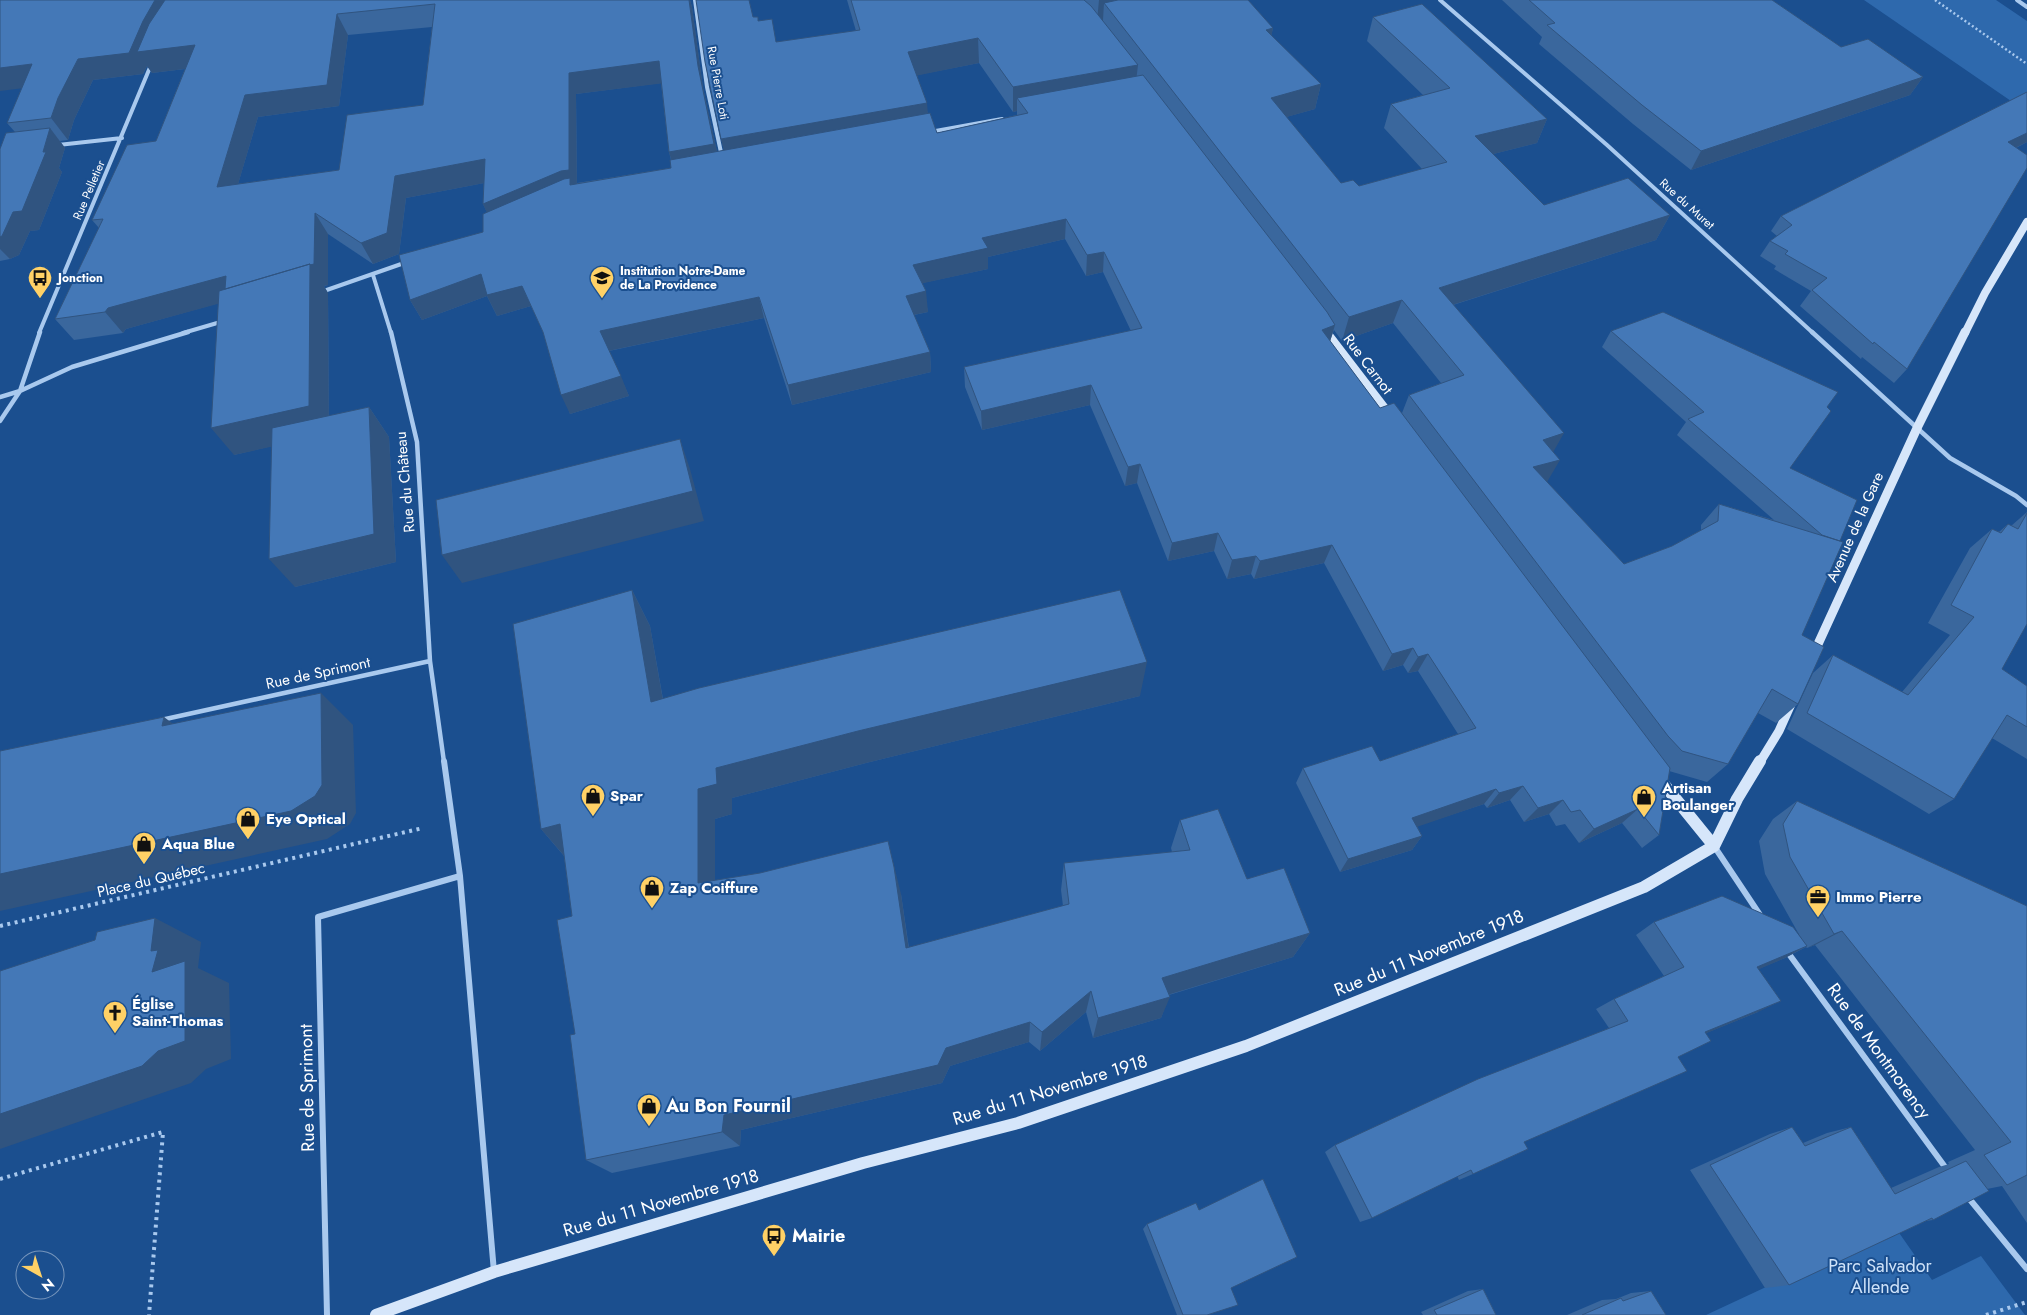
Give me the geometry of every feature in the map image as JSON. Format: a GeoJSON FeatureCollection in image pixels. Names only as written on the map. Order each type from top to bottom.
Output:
{"type":"FeatureCollection","features":[{"type":"Feature","properties":{"kind":"main road","name":"Avenue de la Gare"},"geometry":{"type":"LineString","coordinates":[[1808,668],[1918,426],[1985,293],[2027,222]]}},
{"type":"Feature","properties":{"kind":"main road","name":"Rue Carnot"},"geometry":{"type":"LineString","coordinates":[[1316,319],[1400,429]]}},
{"type":"Feature","properties":{"kind":"main road"},"geometry":{"type":"LineString","coordinates":[[1654,772],[1714,846],[1737,799],[1779,731],[1795,695]]}},
{"type":"Feature","properties":{"kind":"main road","name":"Rue du 11 Novembre 1918"},"geometry":{"type":"LineString","coordinates":[[376,1315],[494,1272],[863,1163],[1018,1123],[1246,1046],[1644,887],[1714,846]]}},
{"type":"Feature","properties":{"kind":"street","name":"Rue Pierre Loti"},"geometry":{"type":"LineString","coordinates":[[694,0],[707,87],[722,159]]}},
{"type":"Feature","properties":{"kind":"street","name":"Rue du Muret"},"geometry":{"type":"LineString","coordinates":[[1440,0],[1606,145],[1918,426],[1950,458],[2016,496],[2027,505]]}},
{"type":"Feature","properties":{"kind":"street"},"geometry":{"type":"LineString","coordinates":[[2018,0],[2027,7]]}},
{"type":"Feature","properties":{"kind":"street","name":"Rue Pelletier"},"geometry":{"type":"LineString","coordinates":[[20,392],[37,339],[153,61]]}},
{"type":"Feature","properties":{"kind":"street"},"geometry":{"type":"LineString","coordinates":[[925,132],[1011,117]]}},
{"type":"Feature","properties":{"kind":"street"},"geometry":{"type":"LineString","coordinates":[[56,145],[122,138]]}},
{"type":"Feature","properties":{"kind":"street"},"geometry":{"type":"LineString","coordinates":[[317,293],[415,260]]}},
{"type":"Feature","properties":{"kind":"street","name":"Rue du Château"},"geometry":{"type":"LineString","coordinates":[[373,275],[389,322],[416,442],[430,661]]}},
{"type":"Feature","properties":{"kind":"street"},"geometry":{"type":"LineString","coordinates":[[0,397],[20,392],[72,367],[232,318]]}},
{"type":"Feature","properties":{"kind":"street"},"geometry":{"type":"LineString","coordinates":[[0,421],[20,392]]}},
{"type":"Feature","properties":{"kind":"street"},"geometry":{"type":"LineString","coordinates":[[430,661],[460,876],[494,1272]]}},
{"type":"Feature","properties":{"kind":"street","name":"Rue de Sprimont"},"geometry":{"type":"LineString","coordinates":[[150,723],[430,661]]}},
{"type":"Feature","properties":{"kind":"street"},"geometry":{"type":"LineString","coordinates":[[1714,846],[1764,921]]}},
{"type":"Feature","properties":{"kind":"street","name":"Rue de Sprimont"},"geometry":{"type":"LineString","coordinates":[[326,1315],[318,917],[460,876]]}},
{"type":"Feature","properties":{"kind":"street","name":"Rue de Montmorency"},"geometry":{"type":"LineString","coordinates":[[1782,944],[1951,1174]]}},
{"type":"Feature","properties":{"kind":"street"},"geometry":{"type":"LineString","coordinates":[[1962,1190],[2027,1269]]}},
{"type":"Feature","properties":{"kind":"path"},"geometry":{"type":"LineString","coordinates":[[1935,0],[2027,64]]}},
{"type":"Feature","properties":{"kind":"path","name":"Place du Québec"},"geometry":{"type":"LineString","coordinates":[[0,926],[453,821]]}},
{"type":"Feature","properties":{"kind":"path"},"geometry":{"type":"LineString","coordinates":[[0,1179],[162,1132],[149,1315]]}},
{"type":"Feature","properties":{"kind":"path"},"geometry":{"type":"LineString","coordinates":[[1986,1315],[2027,1302]]}},
{"type":"Feature","properties":{"kind":"green space"},"geometry":{"type":"Polygon","coordinates":[[[1864,0],[1996,0],[2027,21],[2027,112],[1864,0]]]}},
{"type":"Feature","properties":{"kind":"green space","name":"Parc Salvador Allende"},"geometry":{"type":"Polygon","coordinates":[[[1895,1227],[1932,1280],[1981,1256],[2025,1315],[1706,1315],[1895,1227]]]}},
{"type":"Feature","properties":{"kind":"building"},"geometry":{"type":"Polygon","coordinates":[[[0,0],[155,0],[143,21],[129,53],[78,59],[58,98],[51,118],[7,123],[32,64],[0,68],[0,0]]]}},
{"type":"Feature","properties":{"kind":"building"},"geometry":{"type":"Polygon","coordinates":[[[165,0],[689,0],[698,66],[714,144],[669,152],[659,61],[569,73],[569,170],[561,171],[483,204],[485,159],[395,176],[387,233],[361,243],[315,213],[314,264],[225,289],[226,276],[108,308],[105,312],[55,319],[103,219],[92,220],[127,145],[156,141],[195,45],[137,52],[149,24],[165,0]],[[435,4],[337,14],[327,85],[245,95],[217,187],[339,170],[347,115],[423,105],[435,4]]]}},
{"type":"Feature","properties":{"kind":"building"},"geometry":{"type":"Polygon","coordinates":[[[696,0],[749,0],[753,17],[758,17],[758,21],[772,19],[776,42],[860,30],[851,0],[1084,0],[1091,6],[1138,65],[1013,87],[978,38],[908,52],[927,103],[721,139],[705,62],[696,0]]]}},
{"type":"Feature","properties":{"kind":"building"},"geometry":{"type":"Polygon","coordinates":[[[1118,0],[1248,0],[1273,28],[1266,30],[1321,84],[1271,98],[1341,183],[1353,180],[1359,186],[1447,162],[1391,104],[1450,88],[1373,17],[1422,4],[1547,119],[1475,136],[1544,205],[1628,178],[1670,215],[1439,288],[1564,433],[1543,440],[1560,460],[1533,467],[1624,564],[1672,546],[1718,521],[1719,504],[1843,542],[1802,635],[1824,647],[1798,704],[1772,689],[1728,764],[1682,751],[1668,736],[1409,395],[1464,375],[1402,300],[1349,317],[1104,3],[1118,0]]]}},
{"type":"Feature","properties":{"kind":"building"},"geometry":{"type":"Polygon","coordinates":[[[1529,0],[1772,0],[1841,47],[1868,39],[1923,77],[1701,151],[1642,105],[1547,25],[1555,23],[1529,0]]]}},
{"type":"Feature","properties":{"kind":"building"},"geometry":{"type":"Polygon","coordinates":[[[1143,75],[1327,312],[1335,325],[1322,330],[1380,408],[1394,403],[1670,768],[1659,835],[1638,809],[1594,829],[1580,810],[1571,812],[1563,800],[1538,808],[1523,786],[1499,793],[1496,789],[1412,818],[1422,836],[1348,859],[1303,768],[1372,746],[1380,761],[1476,728],[1428,654],[1418,657],[1413,648],[1392,654],[1332,545],[1260,561],[1256,556],[1232,560],[1218,533],[1172,543],[1140,464],[1128,467],[1091,385],[981,411],[964,367],[1142,328],[1104,252],[1087,255],[1066,219],[982,238],[988,248],[913,265],[926,291],[906,296],[930,352],[788,385],[759,297],[600,331],[621,376],[561,395],[543,332],[522,286],[487,295],[481,274],[410,300],[399,255],[483,232],[483,214],[564,179],[570,178],[570,185],[671,168],[670,160],[930,113],[937,133],[1028,113],[1017,98],[1143,75]]]}},
{"type":"Feature","properties":{"kind":"building"},"geometry":{"type":"Polygon","coordinates":[[[2027,92],[2027,133],[2008,142],[2027,155],[2027,168],[1907,369],[1874,342],[1873,344],[1812,290],[1827,278],[1785,254],[1788,251],[1770,241],[1792,225],[1781,216],[2027,92]]]}},
{"type":"Feature","properties":{"kind":"building"},"geometry":{"type":"Polygon","coordinates":[[[50,128],[43,152],[46,152],[22,211],[13,212],[0,237],[0,149],[6,133],[50,128]]]}},
{"type":"Feature","properties":{"kind":"building"},"geometry":{"type":"Polygon","coordinates":[[[310,264],[309,406],[211,428],[219,291],[310,264]]]}},
{"type":"Feature","properties":{"kind":"building"},"geometry":{"type":"Polygon","coordinates":[[[1663,312],[1838,392],[1827,407],[1831,411],[1790,468],[1857,500],[1840,541],[1822,535],[1688,419],[1704,412],[1611,331],[1663,312]]]}},
{"type":"Feature","properties":{"kind":"building"},"geometry":{"type":"Polygon","coordinates":[[[369,407],[374,534],[269,559],[272,428],[369,407]]]}},
{"type":"Feature","properties":{"kind":"building"},"geometry":{"type":"Polygon","coordinates":[[[680,439],[693,491],[442,555],[436,500],[680,439]]]}},
{"type":"Feature","properties":{"kind":"building"},"geometry":{"type":"Polygon","coordinates":[[[2027,513],[2027,624],[2002,669],[2027,686],[2027,727],[2007,715],[1954,799],[1807,713],[1833,655],[1908,695],[1974,617],[1951,605],[1992,529],[2001,533],[2008,524],[2018,529],[2027,513]]]}},
{"type":"Feature","properties":{"kind":"building"},"geometry":{"type":"Polygon","coordinates":[[[632,590],[651,702],[699,688],[1120,590],[1147,662],[858,731],[716,768],[717,784],[698,789],[698,883],[760,873],[888,841],[894,867],[906,948],[1069,904],[1064,863],[1190,850],[1180,820],[1218,809],[1247,879],[1284,868],[1310,933],[1162,978],[1170,997],[1098,1018],[1091,991],[1042,1032],[1030,1022],[946,1048],[938,1065],[724,1115],[722,1132],[586,1160],[570,1035],[575,1034],[557,920],[572,916],[560,824],[541,829],[513,624],[632,590]]]}},
{"type":"Feature","properties":{"kind":"building"},"geometry":{"type":"Polygon","coordinates":[[[321,693],[322,785],[315,796],[291,811],[0,874],[0,751],[164,717],[162,726],[321,693]]]}},
{"type":"Feature","properties":{"kind":"building"},"geometry":{"type":"Polygon","coordinates":[[[1797,801],[2027,906],[2027,1175],[2007,1185],[1984,1155],[2011,1142],[1842,931],[1834,934],[1790,857],[1783,824],[1797,801]]]}},
{"type":"Feature","properties":{"kind":"building"},"geometry":{"type":"Polygon","coordinates":[[[1722,896],[1793,927],[1807,946],[1757,967],[1781,1001],[1705,1032],[1711,1041],[1678,1057],[1687,1071],[1524,1142],[1528,1149],[1473,1174],[1471,1170],[1372,1218],[1335,1145],[1478,1079],[1628,1021],[1614,999],[1684,967],[1654,922],[1722,896]]]}},
{"type":"Feature","properties":{"kind":"building","name":"Église Saint-Thomas"},"geometry":{"type":"Polygon","coordinates":[[[155,918],[151,951],[158,950],[152,972],[185,961],[185,1041],[158,1051],[142,1066],[0,1114],[0,971],[95,940],[97,932],[155,918]]]}},
{"type":"Feature","properties":{"kind":"building"},"geometry":{"type":"Polygon","coordinates":[[[1792,1127],[1805,1146],[1851,1127],[1895,1194],[1966,1161],[1989,1191],[1933,1220],[1932,1218],[1789,1285],[1710,1165],[1792,1127]]]}},
{"type":"Feature","properties":{"kind":"building"},"geometry":{"type":"Polygon","coordinates":[[[1263,1179],[1297,1257],[1231,1288],[1238,1305],[1207,1315],[1183,1315],[1147,1224],[1196,1203],[1199,1210],[1263,1179]]]}},
{"type":"Feature","properties":{"kind":"building"},"geometry":{"type":"Polygon","coordinates":[[[1483,1289],[1496,1315],[1437,1315],[1434,1310],[1483,1289]]]}},
{"type":"Feature","properties":{"kind":"building"},"geometry":{"type":"Polygon","coordinates":[[[1651,1291],[1666,1315],[1582,1315],[1621,1298],[1623,1301],[1651,1291]]]}},
{"type":"Feature","properties":{"kind":"place","name":"Jonction"},"geometry":{"type":"Point","coordinates":[40,299]}},
{"type":"Feature","properties":{"kind":"place","name":"Institution Notre-Dame de La Providence"},"geometry":{"type":"Point","coordinates":[602,299]}},
{"type":"Feature","properties":{"kind":"place","name":"Spar"},"geometry":{"type":"Point","coordinates":[593,817]}},
{"type":"Feature","properties":{"kind":"place","name":"Artisan Boulanger"},"geometry":{"type":"Point","coordinates":[1644,818]}},
{"type":"Feature","properties":{"kind":"place","name":"Eye Optical"},"geometry":{"type":"Point","coordinates":[248,840]}},
{"type":"Feature","properties":{"kind":"place","name":"Aqua Blue"},"geometry":{"type":"Point","coordinates":[144,865]}},
{"type":"Feature","properties":{"kind":"place","name":"Zap Coiffure"},"geometry":{"type":"Point","coordinates":[652,909]}},
{"type":"Feature","properties":{"kind":"place","name":"Immo Pierre"},"geometry":{"type":"Point","coordinates":[1818,918]}},
{"type":"Feature","properties":{"kind":"place","name":"Église Saint-Thomas"},"geometry":{"type":"Point","coordinates":[115,1034]}},
{"type":"Feature","properties":{"kind":"place","name":"Au Bon Fournil"},"geometry":{"type":"Point","coordinates":[649,1127]}},
{"type":"Feature","properties":{"kind":"place","name":"Mairie"},"geometry":{"type":"Point","coordinates":[774,1257]}}]}
